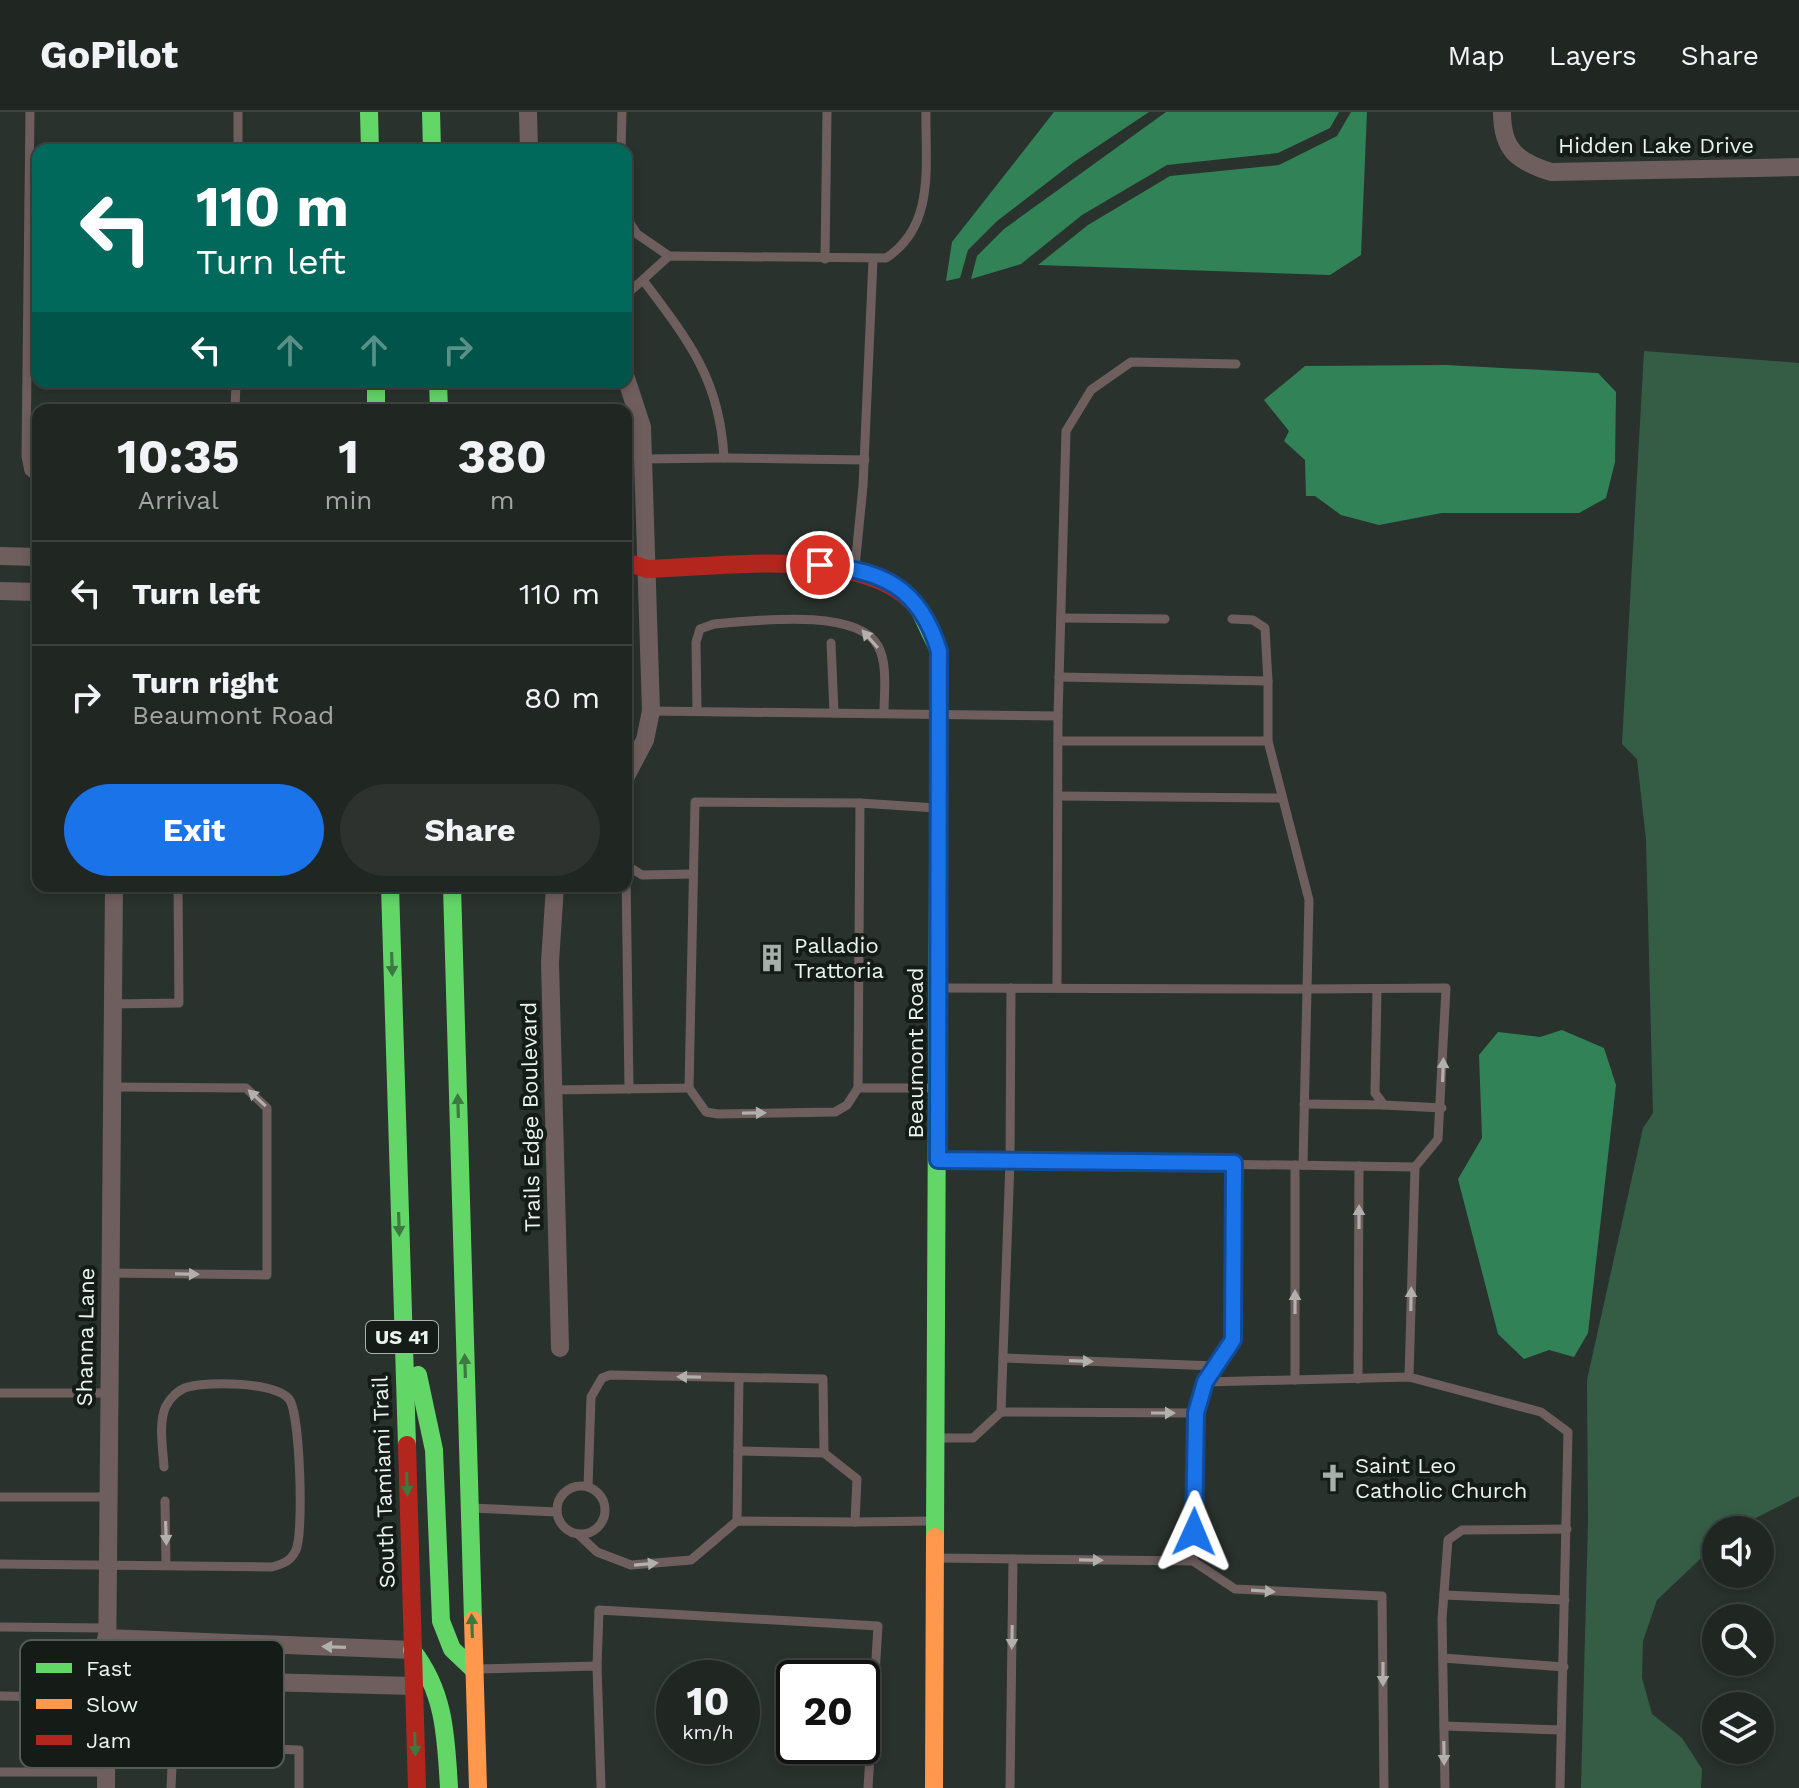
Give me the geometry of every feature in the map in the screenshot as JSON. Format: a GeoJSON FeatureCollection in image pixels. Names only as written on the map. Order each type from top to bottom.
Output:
{"type":"FeatureCollection","features":[{"type":"Feature","properties":{"kind":"main road"},"geometry":{"type":"LineString","coordinates":[[369,112],[370,144]]}},
{"type":"Feature","properties":{"kind":"main road"},"geometry":{"type":"LineString","coordinates":[[431,112],[432,144]]}},
{"type":"Feature","properties":{"kind":"main road","name":"Beaumont Road"},"geometry":{"type":"LineString","coordinates":[[632,564],[647,569],[855,567],[887,579],[915,601],[932,627],[939,651],[934,1788]]}},
{"type":"Feature","properties":{"kind":"main road","name":"South Tamiami Trail"},"geometry":{"type":"LineString","coordinates":[[390,892],[417,1788]]}},
{"type":"Feature","properties":{"kind":"main road","name":"US 41"},"geometry":{"type":"LineString","coordinates":[[452,892],[478,1788]]}},
{"type":"Feature","properties":{"kind":"main road"},"geometry":{"type":"LineString","coordinates":[[401,1298],[434,1450],[441,1621],[446,1640],[458,1658],[473,1669]]}},
{"type":"Feature","properties":{"kind":"main road"},"geometry":{"type":"LineString","coordinates":[[412,1650],[431,1670],[440,1689],[449,1788]]}},
{"type":"Feature","properties":{"kind":"street"},"geometry":{"type":"LineString","coordinates":[[528,112],[529,144]]}},
{"type":"Feature","properties":{"kind":"street","name":"Hidden Lake Drive"},"geometry":{"type":"LineString","coordinates":[[1502,112],[1502,131],[1512,150],[1524,163],[1551,172],[1799,167]]}},
{"type":"Feature","properties":{"kind":"street"},"geometry":{"type":"LineString","coordinates":[[629,388],[642,427],[651,711],[645,740],[632,765]]}},
{"type":"Feature","properties":{"kind":"street"},"geometry":{"type":"LineString","coordinates":[[0,556],[32,557]]}},
{"type":"Feature","properties":{"kind":"street","name":"Beaumont Road"},"geometry":{"type":"LineString","coordinates":[[632,575],[647,569]]}},
{"type":"Feature","properties":{"kind":"street"},"geometry":{"type":"LineString","coordinates":[[0,591],[32,592]]}},
{"type":"Feature","properties":{"kind":"street","name":"Shanna Lane"},"geometry":{"type":"LineString","coordinates":[[106,1640],[114,892]]}},
{"type":"Feature","properties":{"kind":"street","name":"Trails Edge Boulevard"},"geometry":{"type":"LineString","coordinates":[[555,892],[550,962],[560,1348]]}},
{"type":"Feature","properties":{"kind":"street"},"geometry":{"type":"LineString","coordinates":[[106,1633],[203,1640]]}},
{"type":"Feature","properties":{"kind":"street"},"geometry":{"type":"LineString","coordinates":[[284,1645],[412,1650]]}},
{"type":"Feature","properties":{"kind":"street"},"geometry":{"type":"LineString","coordinates":[[284,1683],[413,1686]]}},
{"type":"Feature","properties":{"kind":"lane"},"geometry":{"type":"LineString","coordinates":[[30,112],[26,456],[32,473]]}},
{"type":"Feature","properties":{"kind":"lane"},"geometry":{"type":"LineString","coordinates":[[238,112],[238,144]]}},
{"type":"Feature","properties":{"kind":"lane"},"geometry":{"type":"LineString","coordinates":[[621,144],[622,112]]}},
{"type":"Feature","properties":{"kind":"lane"},"geometry":{"type":"LineString","coordinates":[[825,259],[827,112]]}},
{"type":"Feature","properties":{"kind":"lane"},"geometry":{"type":"LineString","coordinates":[[632,226],[637,234],[669,256],[873,260],[895,252],[909,237],[924,206],[926,112]]}},
{"type":"Feature","properties":{"kind":"lane"},"geometry":{"type":"LineString","coordinates":[[632,290],[669,256]]}},
{"type":"Feature","properties":{"kind":"lane"},"geometry":{"type":"LineString","coordinates":[[855,567],[865,460],[873,260]]}},
{"type":"Feature","properties":{"kind":"lane"},"geometry":{"type":"LineString","coordinates":[[643,280],[703,364],[721,420],[724,458]]}},
{"type":"Feature","properties":{"kind":"lane"},"geometry":{"type":"LineString","coordinates":[[1057,988],[1058,716],[1066,431],[1091,390],[1131,362],[1236,364]]}},
{"type":"Feature","properties":{"kind":"lane"},"geometry":{"type":"LineString","coordinates":[[644,459],[865,460]]}},
{"type":"Feature","properties":{"kind":"lane"},"geometry":{"type":"LineString","coordinates":[[1061,618],[1165,619]]}},
{"type":"Feature","properties":{"kind":"lane"},"geometry":{"type":"LineString","coordinates":[[1232,619],[1253,620],[1265,628],[1268,741],[1309,900],[1295,1380]]}},
{"type":"Feature","properties":{"kind":"lane"},"geometry":{"type":"LineString","coordinates":[[697,711],[696,642],[700,629],[714,624],[814,621],[846,623],[872,637],[882,659],[884,713]]}},
{"type":"Feature","properties":{"kind":"lane"},"geometry":{"type":"LineString","coordinates":[[831,643],[834,713]]}},
{"type":"Feature","properties":{"kind":"lane"},"geometry":{"type":"LineString","coordinates":[[1059,677],[1268,681]]}},
{"type":"Feature","properties":{"kind":"lane"},"geometry":{"type":"LineString","coordinates":[[651,711],[1058,716]]}},
{"type":"Feature","properties":{"kind":"lane"},"geometry":{"type":"LineString","coordinates":[[1058,741],[1268,741]]}},
{"type":"Feature","properties":{"kind":"lane"},"geometry":{"type":"LineString","coordinates":[[1058,796],[1282,798]]}},
{"type":"Feature","properties":{"kind":"lane"},"geometry":{"type":"LineString","coordinates":[[860,803],[858,1088],[847,1105],[835,1112],[706,1112],[689,1088],[695,802],[860,803],[940,808]]}},
{"type":"Feature","properties":{"kind":"lane"},"geometry":{"type":"LineString","coordinates":[[632,869],[642,875],[693,874]]}},
{"type":"Feature","properties":{"kind":"lane"},"geometry":{"type":"LineString","coordinates":[[112,1004],[179,1003],[178,892]]}},
{"type":"Feature","properties":{"kind":"lane"},"geometry":{"type":"LineString","coordinates":[[626,892],[629,1089]]}},
{"type":"Feature","properties":{"kind":"lane"},"geometry":{"type":"LineString","coordinates":[[939,988],[1446,988],[1438,1139],[1415,1167],[1409,1377]]}},
{"type":"Feature","properties":{"kind":"lane"},"geometry":{"type":"LineString","coordinates":[[1001,1412],[1010,1161],[1011,988]]}},
{"type":"Feature","properties":{"kind":"lane"},"geometry":{"type":"LineString","coordinates":[[1377,989],[1375,1093],[1384,1105]]}},
{"type":"Feature","properties":{"kind":"lane"},"geometry":{"type":"LineString","coordinates":[[109,1273],[267,1275],[267,1108],[246,1088],[111,1087]]}},
{"type":"Feature","properties":{"kind":"lane"},"geometry":{"type":"LineString","coordinates":[[553,1090],[689,1088]]}},
{"type":"Feature","properties":{"kind":"lane"},"geometry":{"type":"LineString","coordinates":[[858,1088],[939,1089]]}},
{"type":"Feature","properties":{"kind":"lane"},"geometry":{"type":"LineString","coordinates":[[1304,1104],[1442,1108]]}},
{"type":"Feature","properties":{"kind":"lane"},"geometry":{"type":"LineString","coordinates":[[938,1160],[1415,1167]]}},
{"type":"Feature","properties":{"kind":"lane"},"geometry":{"type":"LineString","coordinates":[[1193,1561],[1196,1413],[1205,1382],[1233,1340],[1234,1163]]}},
{"type":"Feature","properties":{"kind":"lane"},"geometry":{"type":"LineString","coordinates":[[1358,1379],[1359,1166]]}},
{"type":"Feature","properties":{"kind":"lane"},"geometry":{"type":"LineString","coordinates":[[1003,1358],[1216,1366]]}},
{"type":"Feature","properties":{"kind":"lane"},"geometry":{"type":"LineString","coordinates":[[1205,1382],[1409,1377],[1541,1412],[1568,1432],[1560,1788]]}},
{"type":"Feature","properties":{"kind":"lane"},"geometry":{"type":"LineString","coordinates":[[578,1534],[594,1530],[604,1518],[604,1502],[588,1487],[591,1397],[602,1378],[823,1379],[824,1453]]}},
{"type":"Feature","properties":{"kind":"lane"},"geometry":{"type":"LineString","coordinates":[[737,1521],[739,1378]]}},
{"type":"Feature","properties":{"kind":"lane"},"geometry":{"type":"LineString","coordinates":[[0,1564],[272,1567],[285,1564],[295,1553],[300,1524],[294,1405],[286,1395],[247,1385],[187,1387],[165,1409],[164,1467]]}},
{"type":"Feature","properties":{"kind":"lane"},"geometry":{"type":"LineString","coordinates":[[0,1393],[108,1393]]}},
{"type":"Feature","properties":{"kind":"lane"},"geometry":{"type":"LineString","coordinates":[[937,1438],[973,1438],[1001,1412],[1196,1413]]}},
{"type":"Feature","properties":{"kind":"lane"},"geometry":{"type":"LineString","coordinates":[[738,1451],[824,1453],[857,1479],[855,1522]]}},
{"type":"Feature","properties":{"kind":"lane"},"geometry":{"type":"LineString","coordinates":[[588,1487],[566,1491],[557,1512],[564,1526],[597,1552],[631,1565],[691,1560],[737,1521],[936,1521]]}},
{"type":"Feature","properties":{"kind":"lane"},"geometry":{"type":"LineString","coordinates":[[0,1497],[107,1497]]}},
{"type":"Feature","properties":{"kind":"lane"},"geometry":{"type":"LineString","coordinates":[[165,1501],[166,1565]]}},
{"type":"Feature","properties":{"kind":"lane"},"geometry":{"type":"LineString","coordinates":[[469,1508],[557,1512]]}},
{"type":"Feature","properties":{"kind":"lane"},"geometry":{"type":"LineString","coordinates":[[1445,1788],[1442,1619],[1448,1540],[1462,1530],[1567,1529]]}},
{"type":"Feature","properties":{"kind":"lane"},"geometry":{"type":"LineString","coordinates":[[936,1558],[1193,1561],[1235,1589],[1382,1596],[1384,1788]]}},
{"type":"Feature","properties":{"kind":"lane"},"geometry":{"type":"LineString","coordinates":[[1010,1788],[1013,1559]]}},
{"type":"Feature","properties":{"kind":"lane"},"geometry":{"type":"LineString","coordinates":[[1444,1595],[1565,1600]]}},
{"type":"Feature","properties":{"kind":"lane"},"geometry":{"type":"LineString","coordinates":[[601,1788],[597,1666],[599,1610],[878,1626],[868,1788]]}},
{"type":"Feature","properties":{"kind":"lane"},"geometry":{"type":"LineString","coordinates":[[0,1627],[106,1633]]}},
{"type":"Feature","properties":{"kind":"lane"},"geometry":{"type":"LineString","coordinates":[[1443,1658],[1564,1667]]}},
{"type":"Feature","properties":{"kind":"lane"},"geometry":{"type":"LineString","coordinates":[[473,1669],[597,1666]]}},
{"type":"Feature","properties":{"kind":"lane"},"geometry":{"type":"LineString","coordinates":[[0,1696],[20,1696]]}},
{"type":"Feature","properties":{"kind":"lane"},"geometry":{"type":"LineString","coordinates":[[1444,1726],[1561,1730]]}},
{"type":"Feature","properties":{"kind":"lane"},"geometry":{"type":"LineString","coordinates":[[284,1749],[299,1750],[299,1788]]}},
{"type":"Feature","properties":{"kind":"lane"},"geometry":{"type":"LineString","coordinates":[[171,1788],[172,1768]]}},
{"type":"Feature","properties":{"kind":"lane"},"geometry":{"type":"LineString","coordinates":[[0,1772],[106,1780]]}},
{"type":"Feature","properties":{"kind":"shaded area"},"geometry":{"type":"Polygon","coordinates":[[[1054,112],[1149,112],[1074,162],[997,221],[968,250],[960,278],[946,281],[952,242],[1054,112]]]}},
{"type":"Feature","properties":{"kind":"shaded area"},"geometry":{"type":"Polygon","coordinates":[[[1166,112],[1339,112],[1330,128],[1278,153],[1167,165],[1082,215],[1021,264],[971,279],[977,256],[1004,229],[1166,112]]]}},
{"type":"Feature","properties":{"kind":"shaded area"},"geometry":{"type":"Polygon","coordinates":[[[1351,112],[1367,112],[1361,255],[1330,275],[1038,265],[1088,225],[1170,176],[1279,165],[1337,136],[1351,112]]]}},
{"type":"Feature","properties":{"kind":"shaded area"},"geometry":{"type":"Polygon","coordinates":[[[1644,351],[1799,363],[1799,1496],[1760,1516],[1702,1516],[1702,1557],[1657,1600],[1643,1641],[1642,1678],[1652,1714],[1682,1738],[1702,1769],[1701,1788],[1581,1788],[1588,1522],[1587,1380],[1643,1128],[1653,1113],[1646,839],[1637,759],[1622,744],[1644,351]]]}},
{"type":"Feature","properties":{"kind":"shaded area"},"geometry":{"type":"Polygon","coordinates":[[[1446,365],[1598,373],[1616,392],[1615,462],[1606,498],[1579,513],[1442,513],[1379,525],[1341,515],[1315,496],[1306,496],[1305,460],[1284,441],[1289,431],[1264,400],[1305,366],[1446,365]]]}},
{"type":"Feature","properties":{"kind":"shaded area"},"geometry":{"type":"Polygon","coordinates":[[[1562,1030],[1604,1048],[1616,1085],[1588,1333],[1574,1357],[1549,1350],[1524,1359],[1498,1334],[1458,1179],[1482,1138],[1479,1055],[1498,1032],[1540,1037],[1562,1030]]]}},
{"type":"Feature","properties":{"kind":"traffic: fast"},"geometry":{"type":"LineString","coordinates":[[369,112],[370,144]]}},
{"type":"Feature","properties":{"kind":"traffic: fast"},"geometry":{"type":"LineString","coordinates":[[431,112],[432,144]]}},
{"type":"Feature","properties":{"kind":"traffic: fast"},"geometry":{"type":"LineString","coordinates":[[376,388],[376,404]]}},
{"type":"Feature","properties":{"kind":"traffic: fast"},"geometry":{"type":"LineString","coordinates":[[438,388],[439,404]]}},
{"type":"Feature","properties":{"kind":"traffic: fast"},"geometry":{"type":"LineString","coordinates":[[920,611],[939,651],[935,1537]]}},
{"type":"Feature","properties":{"kind":"traffic: fast"},"geometry":{"type":"LineString","coordinates":[[390,892],[407,1445]]}},
{"type":"Feature","properties":{"kind":"traffic: fast"},"geometry":{"type":"LineString","coordinates":[[452,892],[473,1620]]}},
{"type":"Feature","properties":{"kind":"traffic: fast"},"geometry":{"type":"LineString","coordinates":[[418,1375],[434,1450],[441,1621],[452,1649],[473,1669]]}},
{"type":"Feature","properties":{"kind":"traffic: fast"},"geometry":{"type":"LineString","coordinates":[[412,1650],[431,1682],[442,1716],[449,1788]]}},
{"type":"Feature","properties":{"kind":"traffic: slow"},"geometry":{"type":"LineString","coordinates":[[934,1788],[935,1537]]}},
{"type":"Feature","properties":{"kind":"traffic: slow"},"geometry":{"type":"LineString","coordinates":[[473,1620],[478,1788]]}},
{"type":"Feature","properties":{"kind":"traffic: jam"},"geometry":{"type":"LineString","coordinates":[[632,564],[647,569],[754,564],[832,568],[868,576],[898,590],[920,611]]}},
{"type":"Feature","properties":{"kind":"traffic: jam"},"geometry":{"type":"LineString","coordinates":[[407,1445],[417,1788]]}},
{"type":"Feature","properties":{"kind":"place","name":"Palladio Trattoria"},"geometry":{"type":"Point","coordinates":[772,958]}},
{"type":"Feature","properties":{"kind":"place","name":"Saint Leo Catholic Church"},"geometry":{"type":"Point","coordinates":[1333,1478]}},
{"type":"Feature","properties":{"kind":"route"},"geometry":{"type":"LineString","coordinates":[[820,565],[855,567],[887,579],[915,601],[932,627],[939,651],[938,1160],[1234,1163],[1233,1340],[1205,1382],[1196,1413],[1194,1532]]}}]}
